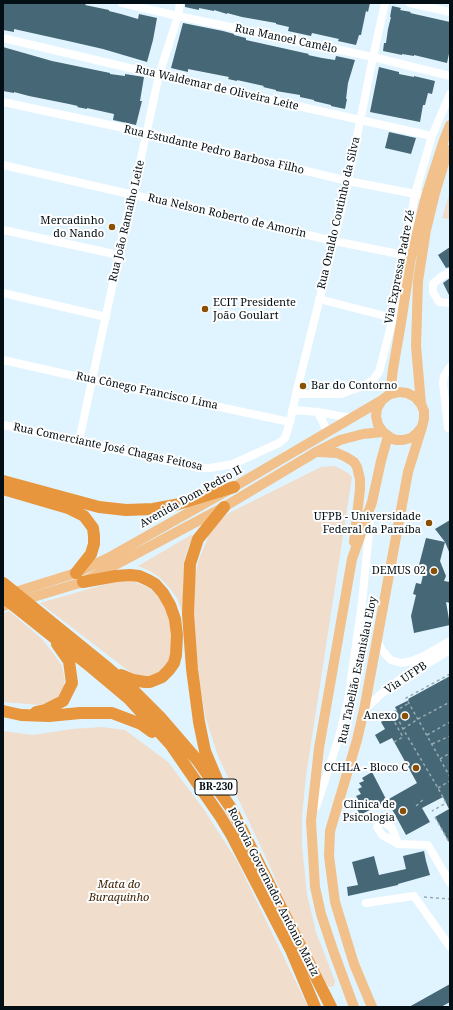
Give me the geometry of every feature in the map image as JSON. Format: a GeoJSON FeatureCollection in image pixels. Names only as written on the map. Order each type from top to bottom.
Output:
{"type":"FeatureCollection","features":[{"type":"Feature","properties":{"kind":"highway"},"geometry":{"type":"LineString","coordinates":[[3,481],[99,507],[126,510],[153,509],[175,505],[234,487]]}},
{"type":"Feature","properties":{"kind":"highway"},"geometry":{"type":"LineString","coordinates":[[3,489],[68,508],[84,516],[93,528],[94,544],[91,554],[76,572]]}},
{"type":"Feature","properties":{"kind":"highway"},"geometry":{"type":"LineString","coordinates":[[224,507],[198,539],[190,564],[188,614],[192,668],[198,715],[205,751],[231,808]]}},
{"type":"Feature","properties":{"kind":"highway"},"geometry":{"type":"LineString","coordinates":[[83,582],[116,576],[139,576],[155,584],[163,593],[170,605],[175,619],[177,635],[176,655],[174,663],[162,677],[145,682],[133,680],[109,669]]}},
{"type":"Feature","properties":{"kind":"highway","name":"Rodovia Governador Antônio Mariz"},"geometry":{"type":"LineString","coordinates":[[3,583],[41,622],[129,699],[171,745],[232,836],[291,950],[315,1007]]}},
{"type":"Feature","properties":{"kind":"highway","name":"Rodovia Governador Antônio Mariz"},"geometry":{"type":"LineString","coordinates":[[3,596],[109,669],[160,717],[198,762],[231,808],[331,1007]]}},
{"type":"Feature","properties":{"kind":"highway"},"geometry":{"type":"LineString","coordinates":[[21,715],[45,710],[63,701],[72,683],[69,661],[41,622]]}},
{"type":"Feature","properties":{"kind":"highway"},"geometry":{"type":"LineString","coordinates":[[3,711],[21,715],[49,716],[80,713],[112,713],[141,724],[171,745]]}},
{"type":"Feature","properties":{"kind":"main road","name":"Via Expressa Padre Zé"},"geometry":{"type":"LineString","coordinates":[[386,397],[402,323],[411,258],[426,196],[450,125]]}},
{"type":"Feature","properties":{"kind":"main road","name":"Via Expressa Padre Zé"},"geometry":{"type":"LineString","coordinates":[[421,404],[416,346],[418,281],[428,223],[435,193],[450,143]]}},
{"type":"Feature","properties":{"kind":"main road"},"geometry":{"type":"LineString","coordinates":[[399,392],[407,393],[415,397],[421,404],[424,411],[422,427],[410,438],[396,440],[385,434],[378,425],[376,416],[377,408],[386,397],[399,392]]}},
{"type":"Feature","properties":{"kind":"main road","name":"Avenida Dom Pedro II"},"geometry":{"type":"LineString","coordinates":[[3,596],[76,572],[108,558],[328,433],[386,397]]}},
{"type":"Feature","properties":{"kind":"main road","name":"Rua Tabelião Estanislau Eloy"},"geometry":{"type":"LineString","coordinates":[[372,1007],[354,964],[335,902],[329,856],[330,831],[357,740],[364,710],[408,472],[422,427]]}},
{"type":"Feature","properties":{"kind":"main road"},"geometry":{"type":"LineString","coordinates":[[3,606],[83,582],[224,507],[316,452],[340,440],[352,436],[385,434]]}},
{"type":"Feature","properties":{"kind":"main road","name":"Rua Tabelião Estanislau Eloy"},"geometry":{"type":"LineString","coordinates":[[354,1007],[321,914],[315,887],[311,821],[319,748],[352,559],[372,502],[385,434]]}},
{"type":"Feature","properties":{"kind":"main road"},"geometry":{"type":"LineString","coordinates":[[316,452],[337,453],[354,462],[357,467],[360,480],[360,489],[352,559]]}},
{"type":"Feature","properties":{"kind":"street","name":"Rua Manoel Camêlo"},"geometry":{"type":"LineString","coordinates":[[122,3],[373,57],[450,76]]}},
{"type":"Feature","properties":{"kind":"street","name":"Rua João Ramalho Leite"},"geometry":{"type":"LineString","coordinates":[[79,441],[125,223],[133,195],[160,75],[178,16],[180,3]]}},
{"type":"Feature","properties":{"kind":"street","name":"Rua Onaldo Coutinho da Silva"},"geometry":{"type":"LineString","coordinates":[[290,422],[348,182],[385,3]]}},
{"type":"Feature","properties":{"kind":"street"},"geometry":{"type":"LineString","coordinates":[[410,3],[450,12]]}},
{"type":"Feature","properties":{"kind":"street","name":"Rua Waldemar de Oliveira Leite"},"geometry":{"type":"LineString","coordinates":[[3,38],[432,136]]}},
{"type":"Feature","properties":{"kind":"street"},"geometry":{"type":"LineString","coordinates":[[296,394],[341,394],[372,381],[381,367],[393,318],[415,194],[432,136],[450,94]]}},
{"type":"Feature","properties":{"kind":"street","name":"Rua Estudante Pedro Barbosa Filho"},"geometry":{"type":"LineString","coordinates":[[3,102],[147,133],[348,182],[426,196]]}},
{"type":"Feature","properties":{"kind":"street","name":"Rua Nelson Roberto de Amorin"},"geometry":{"type":"LineString","coordinates":[[3,165],[404,255]]}},
{"type":"Feature","properties":{"kind":"street"},"geometry":{"type":"LineString","coordinates":[[3,230],[119,255]]}},
{"type":"Feature","properties":{"kind":"street"},"geometry":{"type":"LineString","coordinates":[[450,272],[433,284],[433,292],[439,302],[450,303]]}},
{"type":"Feature","properties":{"kind":"street"},"geometry":{"type":"LineString","coordinates":[[3,293],[106,317]]}},
{"type":"Feature","properties":{"kind":"street"},"geometry":{"type":"LineString","coordinates":[[319,299],[393,318]]}},
{"type":"Feature","properties":{"kind":"street","name":"Rua Cônego Francisco Lima"},"geometry":{"type":"LineString","coordinates":[[3,360],[290,422]]}},
{"type":"Feature","properties":{"kind":"street"},"geometry":{"type":"LineString","coordinates":[[448,428],[443,384],[444,376],[450,367]]}},
{"type":"Feature","properties":{"kind":"street"},"geometry":{"type":"LineString","coordinates":[[292,410],[318,412],[351,418]]}},
{"type":"Feature","properties":{"kind":"street"},"geometry":{"type":"LineString","coordinates":[[318,412],[328,433]]}},
{"type":"Feature","properties":{"kind":"street","name":"Rua Comerciante José Chagas Feitosa"},"geometry":{"type":"LineString","coordinates":[[3,425],[199,468],[210,468],[233,464],[283,441],[290,422]]}},
{"type":"Feature","properties":{"kind":"street"},"geometry":{"type":"LineString","coordinates":[[311,821],[339,737],[348,700],[362,603],[372,502]]}},
{"type":"Feature","properties":{"kind":"street","name":"Via UFPB"},"geometry":{"type":"LineString","coordinates":[[377,640],[382,650],[391,660],[401,663],[412,661],[424,656],[450,641]]}},
{"type":"Feature","properties":{"kind":"street","name":"Via UFPB"},"geometry":{"type":"LineString","coordinates":[[364,710],[398,681],[450,650]]}},
{"type":"Feature","properties":{"kind":"street"},"geometry":{"type":"LineString","coordinates":[[398,844],[428,845],[450,883]]}},
{"type":"Feature","properties":{"kind":"street"},"geometry":{"type":"LineString","coordinates":[[366,904],[414,896],[450,947]]}},
{"type":"Feature","properties":{"kind":"path"},"geometry":{"type":"LineString","coordinates":[[450,674],[406,698],[450,777]]}},
{"type":"Feature","properties":{"kind":"path"},"geometry":{"type":"LineString","coordinates":[[403,729],[450,702]]}},
{"type":"Feature","properties":{"kind":"path"},"geometry":{"type":"LineString","coordinates":[[394,742],[403,738],[390,714],[409,703]]}},
{"type":"Feature","properties":{"kind":"path"},"geometry":{"type":"LineString","coordinates":[[394,711],[446,803],[432,811]]}},
{"type":"Feature","properties":{"kind":"path"},"geometry":{"type":"LineString","coordinates":[[427,735],[450,722]]}},
{"type":"Feature","properties":{"kind":"path"},"geometry":{"type":"LineString","coordinates":[[432,744],[450,736]]}},
{"type":"Feature","properties":{"kind":"path"},"geometry":{"type":"LineString","coordinates":[[440,759],[450,753]]}},
{"type":"Feature","properties":{"kind":"path"},"geometry":{"type":"LineString","coordinates":[[438,788],[450,781]]}},
{"type":"Feature","properties":{"kind":"path"},"geometry":{"type":"LineString","coordinates":[[416,806],[425,798]]}},
{"type":"Feature","properties":{"kind":"path"},"geometry":{"type":"LineString","coordinates":[[435,817],[450,844]]}},
{"type":"Feature","properties":{"kind":"path"},"geometry":{"type":"LineString","coordinates":[[414,896],[450,899]]}},
{"type":"Feature","properties":{"kind":"green space"},"geometry":{"type":"Polygon","coordinates":[[[450,192],[450,219],[442,218],[450,192]]]}},
{"type":"Feature","properties":{"kind":"green space"},"geometry":{"type":"Polygon","coordinates":[[[335,466],[352,477],[306,776],[302,816],[302,845],[307,894],[316,932],[335,981],[334,986],[329,987],[322,978],[288,908],[218,756],[206,719],[201,691],[193,626],[192,595],[198,562],[212,527],[229,513],[321,467],[335,466]]]}},
{"type":"Feature","properties":{"kind":"green space"},"geometry":{"type":"Polygon","coordinates":[[[191,535],[194,536],[189,545],[184,561],[183,588],[185,621],[177,598],[169,587],[159,577],[138,566],[191,535]]]}},
{"type":"Feature","properties":{"kind":"green space"},"geometry":{"type":"Polygon","coordinates":[[[117,581],[133,581],[149,588],[160,599],[170,615],[174,656],[165,669],[149,677],[139,677],[130,672],[40,603],[117,581]]]}},
{"type":"Feature","properties":{"kind":"green space"},"geometry":{"type":"Polygon","coordinates":[[[9,611],[41,638],[62,666],[65,680],[63,692],[55,700],[39,705],[3,702],[3,613],[9,611]]]}},
{"type":"Feature","properties":{"kind":"green space","name":"Mata do Buraquinho"},"geometry":{"type":"Polygon","coordinates":[[[102,727],[125,730],[168,762],[203,808],[237,861],[308,1007],[3,1007],[3,731],[33,735],[72,729],[102,727]]]}},
{"type":"Feature","properties":{"kind":"building"},"geometry":{"type":"Polygon","coordinates":[[[3,3],[80,3],[138,19],[139,14],[157,18],[147,62],[103,49],[14,29],[14,32],[3,30],[3,3]]]}},
{"type":"Feature","properties":{"kind":"building"},"geometry":{"type":"Polygon","coordinates":[[[185,3],[370,3],[368,12],[366,11],[361,35],[359,35],[356,45],[338,41],[339,39],[312,33],[311,36],[288,31],[289,27],[276,23],[227,14],[214,10],[199,8],[199,10],[185,7],[185,3]]]}},
{"type":"Feature","properties":{"kind":"building"},"geometry":{"type":"Polygon","coordinates":[[[392,6],[401,8],[400,10],[411,12],[410,13],[450,22],[450,49],[447,63],[414,55],[402,55],[383,51],[384,43],[386,43],[392,6]]]}},
{"type":"Feature","properties":{"kind":"building"},"geometry":{"type":"Polygon","coordinates":[[[183,23],[223,31],[246,38],[246,40],[309,54],[308,55],[335,60],[336,56],[355,60],[348,83],[345,109],[300,97],[300,95],[276,91],[263,87],[264,86],[228,79],[229,77],[188,69],[188,72],[171,68],[183,23]]]}},
{"type":"Feature","properties":{"kind":"building"},"geometry":{"type":"Polygon","coordinates":[[[3,47],[52,61],[110,74],[125,76],[125,74],[144,77],[140,101],[142,101],[136,125],[113,120],[114,114],[14,92],[3,91],[3,47]]]}},
{"type":"Feature","properties":{"kind":"building"},"geometry":{"type":"Polygon","coordinates":[[[379,67],[399,72],[399,74],[435,81],[432,94],[428,93],[425,105],[423,105],[420,122],[370,112],[379,67]]]}},
{"type":"Feature","properties":{"kind":"building"},"geometry":{"type":"Polygon","coordinates":[[[389,132],[416,138],[411,154],[385,148],[389,132]]]}},
{"type":"Feature","properties":{"kind":"building"},"geometry":{"type":"Polygon","coordinates":[[[450,247],[450,267],[446,268],[438,255],[450,247]]]}},
{"type":"Feature","properties":{"kind":"building"},"geometry":{"type":"Polygon","coordinates":[[[450,278],[450,297],[443,283],[450,278]]]}},
{"type":"Feature","properties":{"kind":"building"},"geometry":{"type":"Polygon","coordinates":[[[450,520],[450,554],[445,542],[435,529],[450,520]]]}},
{"type":"Feature","properties":{"kind":"building"},"geometry":{"type":"Polygon","coordinates":[[[426,538],[445,542],[440,561],[446,576],[444,581],[450,582],[450,603],[446,602],[450,625],[414,633],[411,616],[416,595],[413,594],[416,583],[421,584],[425,566],[419,565],[426,538]]]}},
{"type":"Feature","properties":{"kind":"building"},"geometry":{"type":"Polygon","coordinates":[[[450,676],[450,844],[435,817],[449,809],[443,797],[422,808],[430,822],[406,835],[387,800],[417,783],[392,738],[380,744],[375,735],[385,729],[381,722],[396,714],[395,712],[397,711],[395,707],[450,676]]]}},
{"type":"Feature","properties":{"kind":"building"},"geometry":{"type":"Polygon","coordinates":[[[372,772],[387,801],[360,815],[354,803],[359,801],[356,796],[361,794],[358,789],[362,787],[359,783],[364,781],[362,778],[372,772]]]}},
{"type":"Feature","properties":{"kind":"building"},"geometry":{"type":"Polygon","coordinates":[[[424,851],[430,875],[398,885],[348,896],[347,887],[358,885],[352,862],[374,856],[379,875],[406,869],[403,856],[424,851]]]}},
{"type":"Feature","properties":{"kind":"building"},"geometry":{"type":"Polygon","coordinates":[[[450,984],[450,1002],[441,1007],[409,1007],[450,984]]]}},
{"type":"Feature","properties":{"kind":"place","name":"Mercadinho do Nando"},"geometry":{"type":"Point","coordinates":[112,227]}},
{"type":"Feature","properties":{"kind":"place","name":"ECIT Presidente João Goulart"},"geometry":{"type":"Point","coordinates":[205,309]}},
{"type":"Feature","properties":{"kind":"place","name":"Bar do Contorno"},"geometry":{"type":"Point","coordinates":[303,386]}},
{"type":"Feature","properties":{"kind":"place","name":"UFPB - Universidade Federal da Paraíba"},"geometry":{"type":"Point","coordinates":[429,523]}},
{"type":"Feature","properties":{"kind":"place","name":"DEMUS 02"},"geometry":{"type":"Point","coordinates":[434,571]}},
{"type":"Feature","properties":{"kind":"place","name":"Anexo"},"geometry":{"type":"Point","coordinates":[405,716]}},
{"type":"Feature","properties":{"kind":"place","name":"CCHLA - Bloco C"},"geometry":{"type":"Point","coordinates":[416,768]}},
{"type":"Feature","properties":{"kind":"place","name":"Clinica de Psicologia"},"geometry":{"type":"Point","coordinates":[403,811]}}]}
